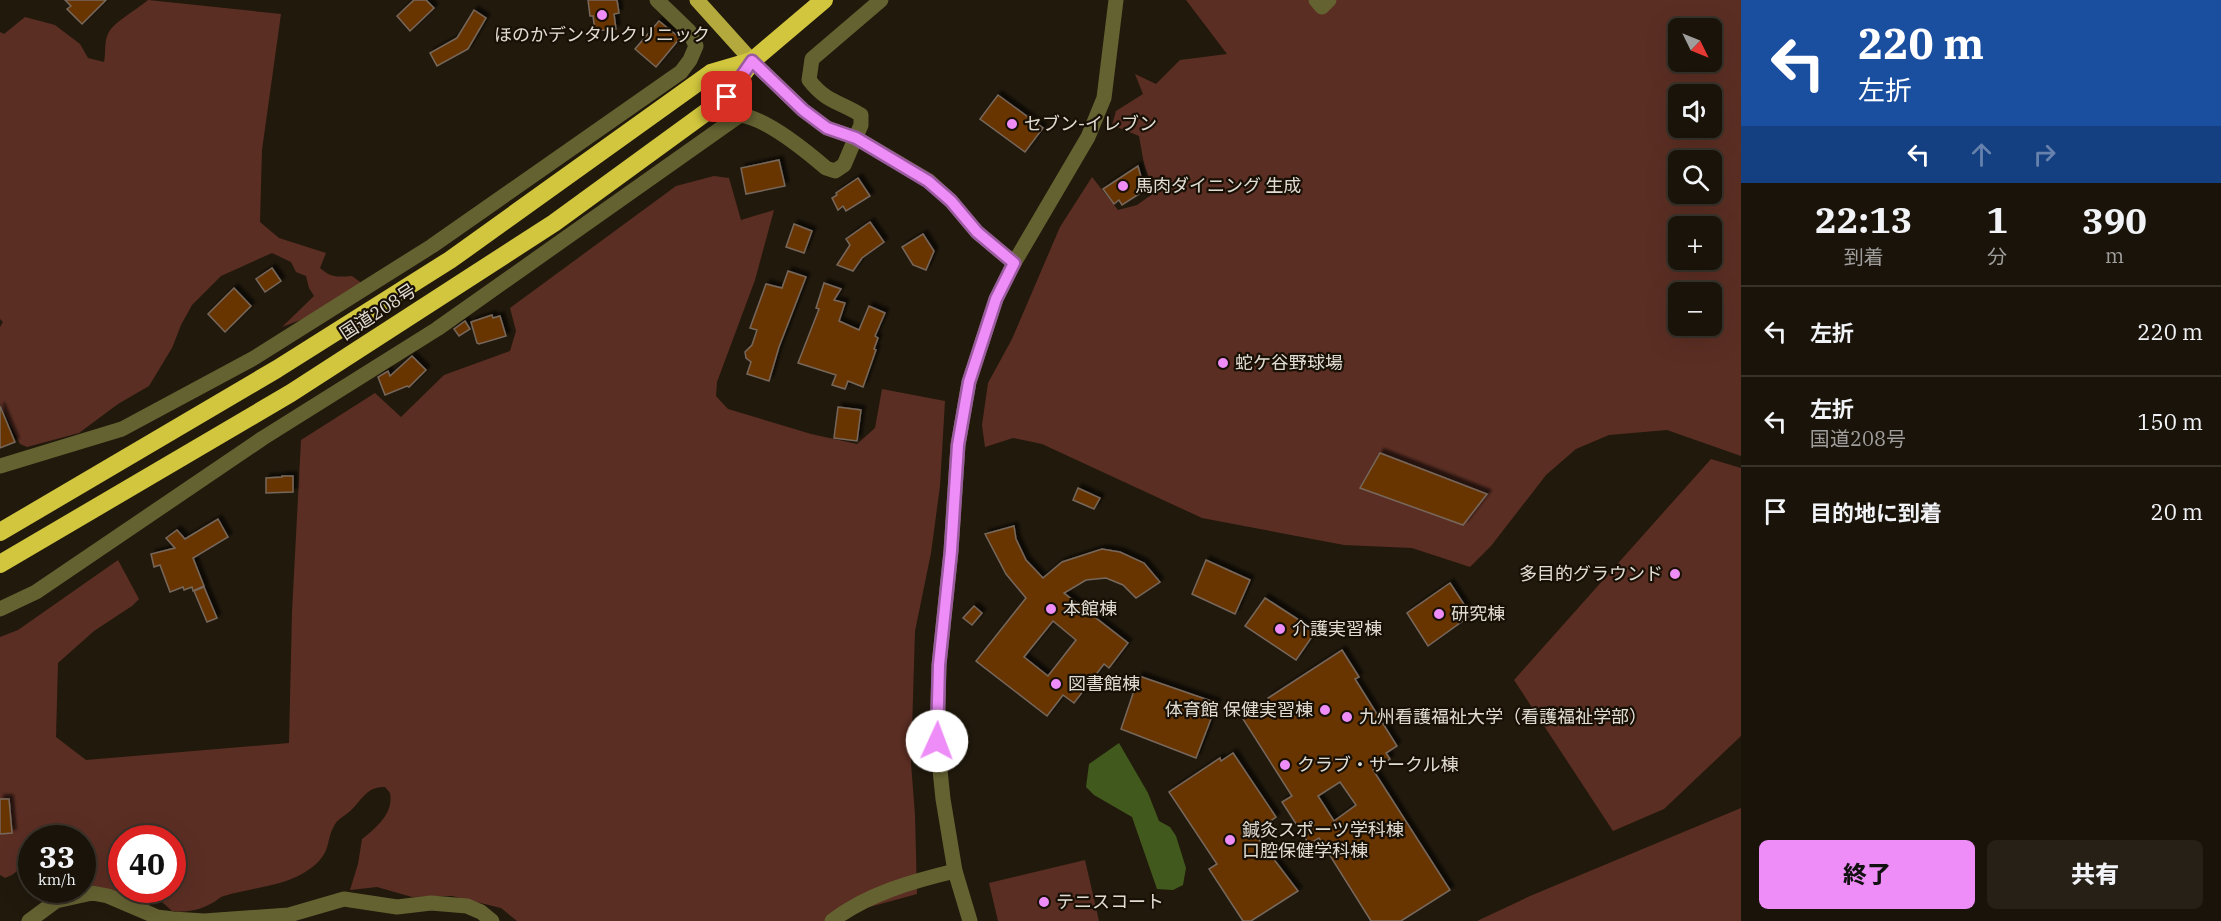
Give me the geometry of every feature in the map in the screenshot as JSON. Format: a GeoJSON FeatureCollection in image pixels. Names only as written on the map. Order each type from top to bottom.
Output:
{"type":"FeatureCollection","features":[{"type":"Feature","properties":{"kind":"highway","name":"国道208号"},"geometry":{"type":"LineString","coordinates":[[0,564],[291,393],[554,223],[727,97],[752,61],[824,0]]}},
{"type":"Feature","properties":{"kind":"highway","name":"国道208号"},"geometry":{"type":"LineString","coordinates":[[0,532],[277,369],[450,260],[711,73],[752,61]]}},
{"type":"Feature","properties":{"kind":"main road"},"geometry":{"type":"LineString","coordinates":[[697,0],[752,61]]}},
{"type":"Feature","properties":{"kind":"street"},"geometry":{"type":"LineString","coordinates":[[0,466],[122,429],[254,358],[432,246],[681,72],[696,46],[688,31],[657,0]]}},
{"type":"Feature","properties":{"kind":"street"},"geometry":{"type":"LineString","coordinates":[[0,609],[36,592],[263,438],[437,329],[740,115],[753,117],[767,124],[826,168],[836,171],[844,165],[861,125],[861,115],[824,97],[817,90],[809,80],[812,59],[881,0]]}},
{"type":"Feature","properties":{"kind":"street"},"geometry":{"type":"LineString","coordinates":[[970,921],[955,871],[943,799],[937,741],[939,665],[951,551],[958,445],[969,382],[996,299],[1014,263],[1088,137],[1104,98],[1116,0]]}},
{"type":"Feature","properties":{"kind":"street"},"geometry":{"type":"LineString","coordinates":[[1316,0],[1322,7],[1329,0]]}},
{"type":"Feature","properties":{"kind":"street"},"geometry":{"type":"LineString","coordinates":[[752,61],[803,110],[827,128],[856,138],[928,181],[951,201],[977,232],[1014,263]]}},
{"type":"Feature","properties":{"kind":"street"},"geometry":{"type":"LineString","coordinates":[[832,921],[871,899],[907,883],[955,871]]}},
{"type":"Feature","properties":{"kind":"street"},"geometry":{"type":"LineString","coordinates":[[29,921],[56,901],[92,893],[108,896],[157,917],[173,919],[204,921],[290,915],[344,899],[397,907],[431,903],[467,906],[481,912],[492,921]]}},
{"type":"Feature","properties":{"kind":"shaded area"},"geometry":{"type":"Polygon","coordinates":[[[148,0],[281,14],[262,150],[260,222],[279,238],[326,253],[320,268],[328,274],[339,277],[352,276],[363,284],[303,319],[282,327],[314,296],[306,276],[296,272],[291,262],[272,253],[221,276],[192,305],[172,348],[149,386],[118,404],[79,433],[27,447],[20,444],[0,404],[0,327],[3,322],[0,319],[0,32],[4,34],[25,17],[55,25],[80,44],[88,58],[104,62],[106,40],[110,30],[148,0]]]}},
{"type":"Feature","properties":{"kind":"shaded area"},"geometry":{"type":"Polygon","coordinates":[[[1186,0],[1741,0],[1741,456],[1667,430],[1609,435],[1576,449],[1546,475],[1491,546],[1470,567],[1412,548],[1344,545],[1202,518],[1042,444],[1013,438],[985,447],[982,425],[988,383],[1012,339],[1060,227],[1092,177],[1118,210],[1137,205],[1154,193],[1144,164],[1139,136],[1112,125],[1116,111],[1143,94],[1135,74],[1156,84],[1180,60],[1227,54],[1186,0]]]}},
{"type":"Feature","properties":{"kind":"shaded area"},"geometry":{"type":"Polygon","coordinates":[[[714,176],[729,178],[741,220],[774,210],[755,280],[717,382],[716,396],[728,409],[811,434],[857,444],[875,428],[882,389],[945,401],[940,486],[931,553],[915,631],[911,763],[917,894],[833,917],[826,921],[517,921],[501,908],[452,896],[412,897],[377,887],[350,890],[358,864],[362,839],[378,825],[387,813],[391,800],[390,793],[385,787],[378,787],[368,792],[338,821],[331,832],[325,852],[309,870],[286,881],[222,897],[193,910],[172,911],[163,903],[186,903],[186,825],[108,825],[108,891],[96,887],[96,825],[18,825],[18,870],[5,878],[0,875],[0,637],[18,630],[118,560],[139,599],[94,631],[58,663],[56,737],[86,760],[289,743],[292,612],[301,440],[375,393],[401,417],[444,375],[510,351],[516,331],[510,308],[676,186],[714,176]]]}},
{"type":"Feature","properties":{"kind":"shaded area","name":"多目的グラウンド"},"geometry":{"type":"Polygon","coordinates":[[[1711,459],[1741,468],[1741,736],[1664,809],[1613,831],[1514,680],[1711,459]]]}},
{"type":"Feature","properties":{"kind":"shaded area"},"geometry":{"type":"Polygon","coordinates":[[[1119,743],[1148,793],[1159,821],[1170,827],[1176,836],[1186,868],[1183,885],[1173,890],[1157,889],[1132,817],[1094,795],[1086,787],[1089,764],[1119,743]]]}},
{"type":"Feature","properties":{"kind":"shaded area"},"geometry":{"type":"Polygon","coordinates":[[[1741,808],[1741,921],[1477,921],[1530,896],[1741,808]]]}},
{"type":"Feature","properties":{"kind":"shaded area","name":"テニスコート"},"geometry":{"type":"Polygon","coordinates":[[[1085,860],[1099,921],[998,921],[989,883],[1085,860]]]}},
{"type":"Feature","properties":{"kind":"building"},"geometry":{"type":"Polygon","coordinates":[[[65,0],[106,0],[82,24],[67,9],[71,6],[65,0]]]}},
{"type":"Feature","properties":{"kind":"building"},"geometry":{"type":"Polygon","coordinates":[[[414,0],[426,0],[434,8],[410,31],[397,16],[414,0]]]}},
{"type":"Feature","properties":{"kind":"building","name":"ほのかデンタルクリニック"},"geometry":{"type":"Polygon","coordinates":[[[588,0],[617,0],[619,13],[614,14],[616,29],[595,31],[588,0]]]}},
{"type":"Feature","properties":{"kind":"building"},"geometry":{"type":"Polygon","coordinates":[[[474,10],[486,18],[468,49],[437,66],[430,53],[457,38],[474,10]]]}},
{"type":"Feature","properties":{"kind":"building"},"geometry":{"type":"Polygon","coordinates":[[[659,21],[680,38],[656,67],[635,49],[659,21]]]}},
{"type":"Feature","properties":{"kind":"building","name":"セブン-イレブン"},"geometry":{"type":"Polygon","coordinates":[[[998,95],[1043,128],[1025,152],[980,119],[998,95]]]}},
{"type":"Feature","properties":{"kind":"building"},"geometry":{"type":"Polygon","coordinates":[[[779,160],[785,186],[746,194],[741,168],[779,160]]]}},
{"type":"Feature","properties":{"kind":"building","name":"馬肉ダイニング 生成"},"geometry":{"type":"Polygon","coordinates":[[[1138,166],[1144,188],[1136,189],[1139,194],[1122,205],[1119,200],[1114,204],[1103,189],[1138,166]]]}},
{"type":"Feature","properties":{"kind":"building"},"geometry":{"type":"Polygon","coordinates":[[[858,178],[870,196],[846,211],[843,206],[838,210],[832,198],[858,178]]]}},
{"type":"Feature","properties":{"kind":"building"},"geometry":{"type":"Polygon","coordinates":[[[870,222],[884,242],[862,258],[853,271],[837,265],[850,245],[846,239],[870,222]]]}},
{"type":"Feature","properties":{"kind":"building"},"geometry":{"type":"Polygon","coordinates":[[[794,224],[812,231],[804,253],[786,247],[794,224]]]}},
{"type":"Feature","properties":{"kind":"building"},"geometry":{"type":"Polygon","coordinates":[[[923,234],[934,251],[926,270],[913,265],[902,247],[923,234]]]}},
{"type":"Feature","properties":{"kind":"building"},"geometry":{"type":"Polygon","coordinates":[[[272,268],[281,281],[265,292],[256,279],[272,268]]]}},
{"type":"Feature","properties":{"kind":"building"},"geometry":{"type":"Polygon","coordinates":[[[788,271],[806,277],[779,347],[769,381],[747,374],[751,362],[746,358],[745,352],[752,345],[757,330],[750,328],[766,284],[782,288],[788,271]]]}},
{"type":"Feature","properties":{"kind":"building"},"geometry":{"type":"Polygon","coordinates":[[[824,283],[841,289],[834,300],[845,303],[839,321],[859,330],[869,306],[885,313],[875,336],[878,338],[874,349],[876,350],[863,387],[848,381],[845,389],[832,385],[836,375],[798,363],[819,309],[816,308],[824,283]]]}},
{"type":"Feature","properties":{"kind":"building"},"geometry":{"type":"Polygon","coordinates":[[[234,288],[251,306],[225,332],[208,314],[234,288]]]}},
{"type":"Feature","properties":{"kind":"building"},"geometry":{"type":"Polygon","coordinates":[[[492,315],[493,318],[500,316],[506,336],[479,344],[471,322],[492,315]]]}},
{"type":"Feature","properties":{"kind":"building"},"geometry":{"type":"Polygon","coordinates":[[[465,321],[470,329],[459,336],[454,329],[465,321]]]}},
{"type":"Feature","properties":{"kind":"building"},"geometry":{"type":"Polygon","coordinates":[[[412,356],[426,370],[409,387],[385,395],[378,377],[388,371],[390,376],[412,356]]]}},
{"type":"Feature","properties":{"kind":"building"},"geometry":{"type":"Polygon","coordinates":[[[0,406],[15,442],[0,448],[0,406]]]}},
{"type":"Feature","properties":{"kind":"building"},"geometry":{"type":"Polygon","coordinates":[[[838,407],[861,410],[857,441],[834,438],[838,407]]]}},
{"type":"Feature","properties":{"kind":"building"},"geometry":{"type":"Polygon","coordinates":[[[1380,453],[1487,494],[1463,525],[1360,488],[1380,453]]]}},
{"type":"Feature","properties":{"kind":"building"},"geometry":{"type":"Polygon","coordinates":[[[293,476],[293,492],[266,493],[266,478],[293,476]]]}},
{"type":"Feature","properties":{"kind":"building"},"geometry":{"type":"Polygon","coordinates":[[[1078,488],[1100,498],[1094,509],[1073,500],[1078,488]]]}},
{"type":"Feature","properties":{"kind":"building"},"geometry":{"type":"Polygon","coordinates":[[[218,519],[228,537],[193,558],[204,586],[193,591],[192,587],[184,590],[183,587],[170,592],[160,565],[154,567],[151,554],[175,548],[166,538],[177,530],[185,539],[218,519]]]}},
{"type":"Feature","properties":{"kind":"building","name":"本館棟"},"geometry":{"type":"Polygon","coordinates":[[[1014,526],[1016,539],[1026,560],[1043,578],[1062,562],[1102,549],[1120,552],[1144,563],[1160,582],[1136,598],[1123,585],[1106,578],[1086,580],[1064,593],[1128,643],[1109,668],[1104,664],[1074,703],[1063,695],[1047,716],[976,661],[1026,598],[1006,574],[985,534],[1014,526]],[[1053,621],[1024,657],[1048,676],[1076,640],[1053,621]]]}},
{"type":"Feature","properties":{"kind":"building"},"geometry":{"type":"Polygon","coordinates":[[[1206,560],[1250,580],[1235,614],[1192,594],[1206,560]]]}},
{"type":"Feature","properties":{"kind":"building","name":"研究棟"},"geometry":{"type":"Polygon","coordinates":[[[1450,583],[1471,615],[1428,646],[1407,613],[1450,583]]]}},
{"type":"Feature","properties":{"kind":"building"},"geometry":{"type":"Polygon","coordinates":[[[204,587],[217,618],[207,622],[194,591],[204,587]]]}},
{"type":"Feature","properties":{"kind":"building","name":"介護実習棟"},"geometry":{"type":"Polygon","coordinates":[[[1265,598],[1316,631],[1296,660],[1245,626],[1265,598]]]}},
{"type":"Feature","properties":{"kind":"building"},"geometry":{"type":"Polygon","coordinates":[[[974,606],[982,613],[972,625],[963,618],[974,606]]]}},
{"type":"Feature","properties":{"kind":"building"},"geometry":{"type":"Polygon","coordinates":[[[1342,650],[1359,677],[1355,679],[1397,746],[1386,753],[1390,759],[1373,770],[1450,890],[1401,921],[1371,921],[1319,838],[1309,844],[1282,802],[1292,796],[1243,719],[1270,702],[1268,698],[1342,650]],[[1340,782],[1318,796],[1334,821],[1356,805],[1340,782]]]}},
{"type":"Feature","properties":{"kind":"building"},"geometry":{"type":"Polygon","coordinates":[[[1139,676],[1217,703],[1196,758],[1121,729],[1139,676]]]}},
{"type":"Feature","properties":{"kind":"building","name":"鍼灸スポーツ学科棟 口腔保健学科棟"},"geometry":{"type":"Polygon","coordinates":[[[1233,753],[1276,817],[1254,833],[1298,891],[1251,921],[1243,921],[1209,869],[1217,864],[1169,792],[1220,758],[1221,761],[1233,753]]]}},
{"type":"Feature","properties":{"kind":"building"},"geometry":{"type":"Polygon","coordinates":[[[0,799],[9,799],[12,833],[0,834],[0,799]]]}},
{"type":"Feature","properties":{"kind":"place","name":"ほのかデンタルクリニック"},"geometry":{"type":"Point","coordinates":[602,15]}},
{"type":"Feature","properties":{"kind":"place","name":"セブン-イレブン"},"geometry":{"type":"Point","coordinates":[1012,124]}},
{"type":"Feature","properties":{"kind":"place","name":"馬肉ダイニング 生成"},"geometry":{"type":"Point","coordinates":[1123,186]}},
{"type":"Feature","properties":{"kind":"place","name":"蛇ケ谷野球場"},"geometry":{"type":"Point","coordinates":[1223,363]}},
{"type":"Feature","properties":{"kind":"place","name":"多目的グラウンド"},"geometry":{"type":"Point","coordinates":[1675,574]}},
{"type":"Feature","properties":{"kind":"place","name":"本館棟"},"geometry":{"type":"Point","coordinates":[1051,609]}},
{"type":"Feature","properties":{"kind":"place","name":"研究棟"},"geometry":{"type":"Point","coordinates":[1439,614]}},
{"type":"Feature","properties":{"kind":"place","name":"介護実習棟"},"geometry":{"type":"Point","coordinates":[1280,629]}},
{"type":"Feature","properties":{"kind":"place","name":"図書館棟"},"geometry":{"type":"Point","coordinates":[1056,684]}},
{"type":"Feature","properties":{"kind":"place","name":"体育館 保健実習棟"},"geometry":{"type":"Point","coordinates":[1325,710]}},
{"type":"Feature","properties":{"kind":"place","name":"九州看護福祉大学（看護福祉学部）"},"geometry":{"type":"Point","coordinates":[1347,717]}},
{"type":"Feature","properties":{"kind":"place","name":"クラブ・サークル棟"},"geometry":{"type":"Point","coordinates":[1285,765]}},
{"type":"Feature","properties":{"kind":"place","name":"鍼灸スポーツ学科棟 口腔保健学科棟"},"geometry":{"type":"Point","coordinates":[1230,840]}},
{"type":"Feature","properties":{"kind":"place","name":"テニスコート"},"geometry":{"type":"Point","coordinates":[1044,902]}},
{"type":"Feature","properties":{"kind":"route"},"geometry":{"type":"LineString","coordinates":[[727,97],[752,61],[803,110],[827,128],[856,138],[928,181],[951,201],[977,232],[1014,263],[996,299],[969,382],[958,445],[951,551],[939,665],[937,741]]}}]}
